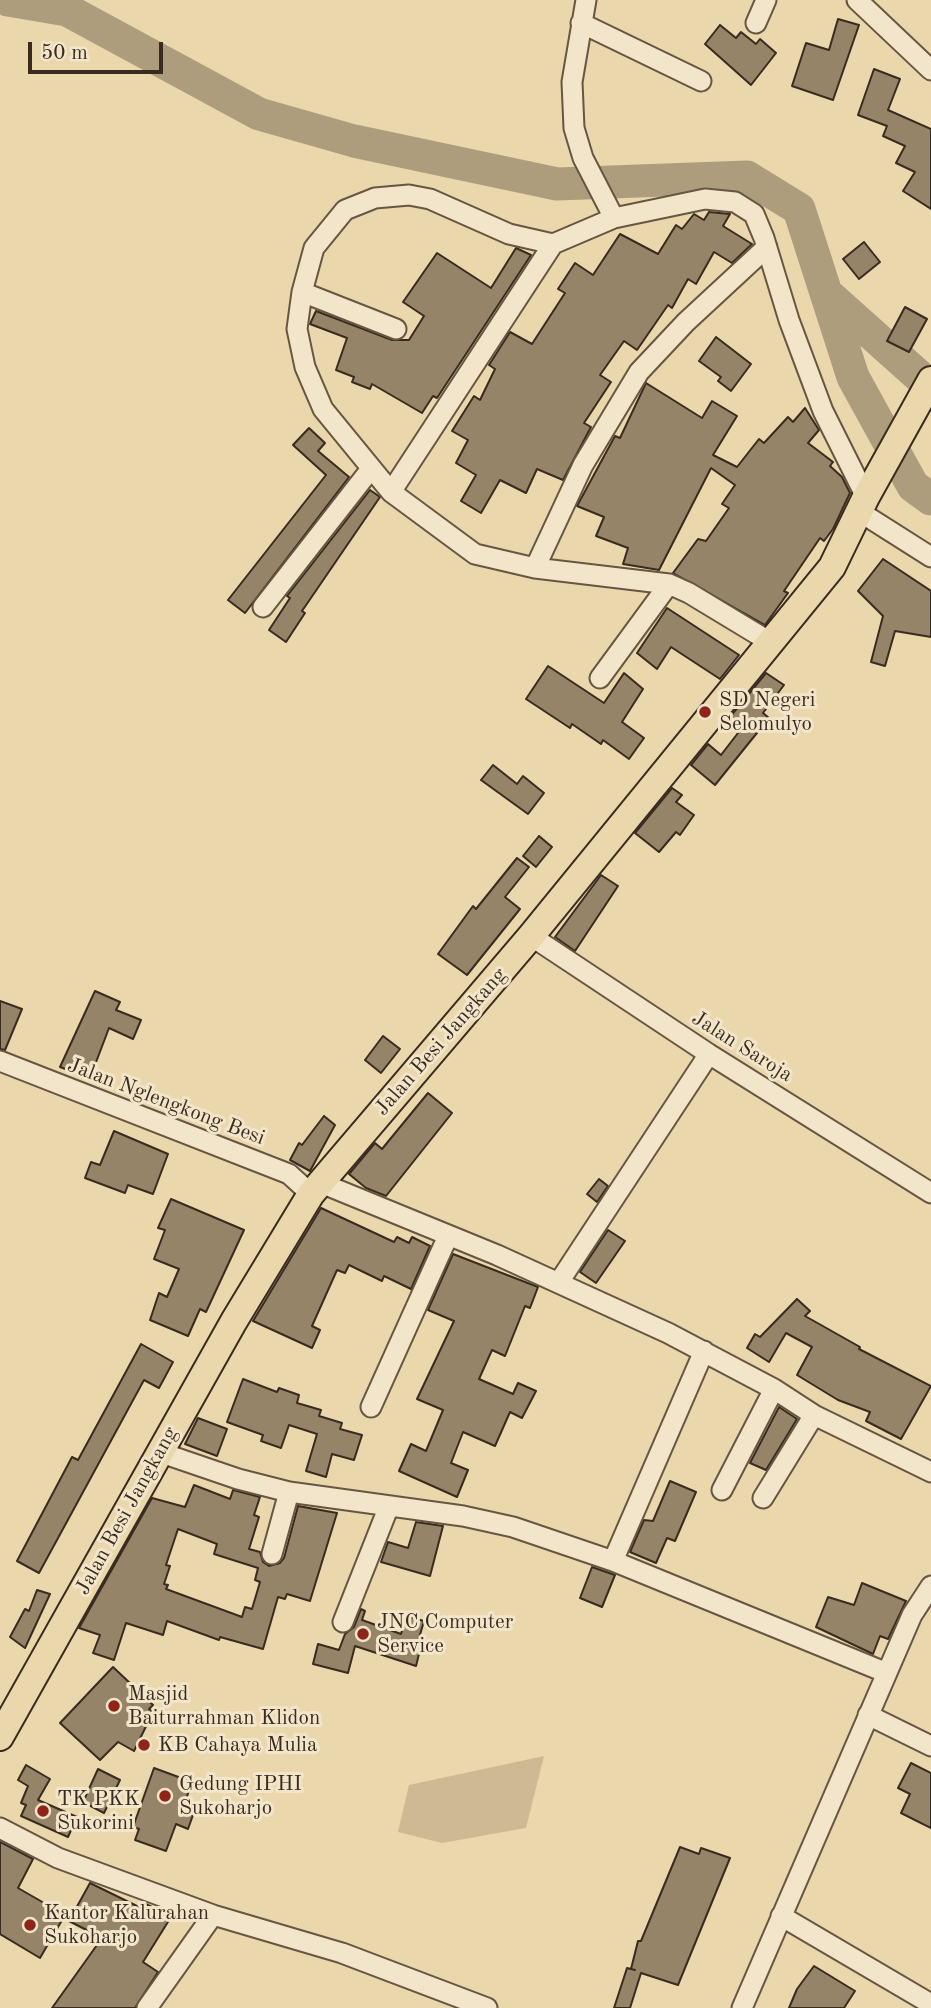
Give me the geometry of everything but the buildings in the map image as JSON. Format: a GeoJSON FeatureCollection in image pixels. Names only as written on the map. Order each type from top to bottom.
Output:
{"type":"FeatureCollection","features":[{"type":"Feature","properties":{"kind":"main road","name":"Jalan Besi Jangkang"},"geometry":{"type":"LineString","coordinates":[[0,1737],[159,1452],[316,1188],[531,936],[832,567],[931,380]]}},
{"type":"Feature","properties":{"kind":"street"},"geometry":{"type":"LineString","coordinates":[[586,0],[572,82],[573,128],[590,171],[614,218]]}},
{"type":"Feature","properties":{"kind":"street"},"geometry":{"type":"LineString","coordinates":[[756,23],[766,0]]}},
{"type":"Feature","properties":{"kind":"street"},"geometry":{"type":"LineString","coordinates":[[861,2],[931,70]]}},
{"type":"Feature","properties":{"kind":"street"},"geometry":{"type":"LineString","coordinates":[[581,23],[701,81]]}},
{"type":"Feature","properties":{"kind":"street"},"geometry":{"type":"LineString","coordinates":[[554,244],[509,234],[430,199],[409,195],[376,198],[345,210],[314,248],[302,292],[297,329],[312,388],[323,409],[370,470],[391,492],[475,554],[535,568],[669,584],[689,593],[769,642]]}},
{"type":"Feature","properties":{"kind":"street"},"geometry":{"type":"LineString","coordinates":[[391,492],[554,244],[614,218],[705,199],[735,202],[754,214],[823,411],[863,505],[931,557]]}},
{"type":"Feature","properties":{"kind":"street"},"geometry":{"type":"LineString","coordinates":[[535,568],[583,465],[639,372],[686,322],[767,247]]}},
{"type":"Feature","properties":{"kind":"street"},"geometry":{"type":"LineString","coordinates":[[302,292],[396,329]]}},
{"type":"Feature","properties":{"kind":"street"},"geometry":{"type":"LineString","coordinates":[[263,607],[370,470]]}},
{"type":"Feature","properties":{"kind":"street"},"geometry":{"type":"LineString","coordinates":[[600,678],[669,584]]}},
{"type":"Feature","properties":{"kind":"street","name":"Jalan Saroja"},"geometry":{"type":"LineString","coordinates":[[531,936],[709,1054],[931,1193]]}},
{"type":"Feature","properties":{"kind":"street"},"geometry":{"type":"LineString","coordinates":[[559,1282],[709,1054]]}},
{"type":"Feature","properties":{"kind":"street","name":"Jalan Nglengkong Besi"},"geometry":{"type":"LineString","coordinates":[[0,1061],[559,1282],[704,1351],[774,1389],[814,1415],[930,1471]]}},
{"type":"Feature","properties":{"kind":"street"},"geometry":{"type":"LineString","coordinates":[[371,1407],[448,1236]]}},
{"type":"Feature","properties":{"kind":"street"},"geometry":{"type":"LineString","coordinates":[[613,1561],[704,1351]]}},
{"type":"Feature","properties":{"kind":"street"},"geometry":{"type":"LineString","coordinates":[[722,1490],[774,1389]]}},
{"type":"Feature","properties":{"kind":"street"},"geometry":{"type":"LineString","coordinates":[[763,1498],[814,1415]]}},
{"type":"Feature","properties":{"kind":"street"},"geometry":{"type":"LineString","coordinates":[[159,1452],[238,1479],[289,1492],[463,1516],[513,1527],[613,1561],[887,1673]]}},
{"type":"Feature","properties":{"kind":"street"},"geometry":{"type":"LineString","coordinates":[[272,1554],[289,1492]]}},
{"type":"Feature","properties":{"kind":"street"},"geometry":{"type":"LineString","coordinates":[[342,1622],[389,1506]]}},
{"type":"Feature","properties":{"kind":"street"},"geometry":{"type":"LineString","coordinates":[[741,2008],[912,1615],[931,1586]]}},
{"type":"Feature","properties":{"kind":"street"},"geometry":{"type":"LineString","coordinates":[[868,1715],[931,1746]]}},
{"type":"Feature","properties":{"kind":"street"},"geometry":{"type":"LineString","coordinates":[[0,1828],[58,1858],[213,1916],[342,1954],[487,2008]]}},
{"type":"Feature","properties":{"kind":"street"},"geometry":{"type":"LineString","coordinates":[[147,2008],[213,1916]]}},
{"type":"Feature","properties":{"kind":"street"},"geometry":{"type":"LineString","coordinates":[[781,1916],[931,2004]]}},
{"type":"Feature","properties":{"kind":"shaded area"},"geometry":{"type":"Polygon","coordinates":[[[544,1756],[526,1828],[442,1843],[398,1832],[409,1785],[544,1756]]]}},
{"type":"Feature","properties":{"kind":"waterway"},"geometry":{"type":"LineString","coordinates":[[8,0],[67,10],[259,114],[354,141],[557,184],[747,177],[799,209],[853,377],[913,486],[931,499]]}},
{"type":"Feature","properties":{"kind":"waterway"},"geometry":{"type":"LineString","coordinates":[[826,293],[931,387]]}},
{"type":"Feature","properties":{"kind":"place","name":"SD Negeri Selomulyo"},"geometry":{"type":"Point","coordinates":[705,712]}},
{"type":"Feature","properties":{"kind":"place","name":"JNC Computer Service"},"geometry":{"type":"Point","coordinates":[363,1634]}},
{"type":"Feature","properties":{"kind":"place","name":"Masjid Baiturrahman Klidon"},"geometry":{"type":"Point","coordinates":[114,1706]}},
{"type":"Feature","properties":{"kind":"place","name":"KB Cahaya Mulia"},"geometry":{"type":"Point","coordinates":[144,1745]}},
{"type":"Feature","properties":{"kind":"place","name":"Gedung IPHI Sukoharjo"},"geometry":{"type":"Point","coordinates":[165,1796]}},
{"type":"Feature","properties":{"kind":"place","name":"TK PKK Sukorini"},"geometry":{"type":"Point","coordinates":[43,1811]}},
{"type":"Feature","properties":{"kind":"place","name":"Kantor Kalurahan Sukoharjo"},"geometry":{"type":"Point","coordinates":[30,1925]}}]}
